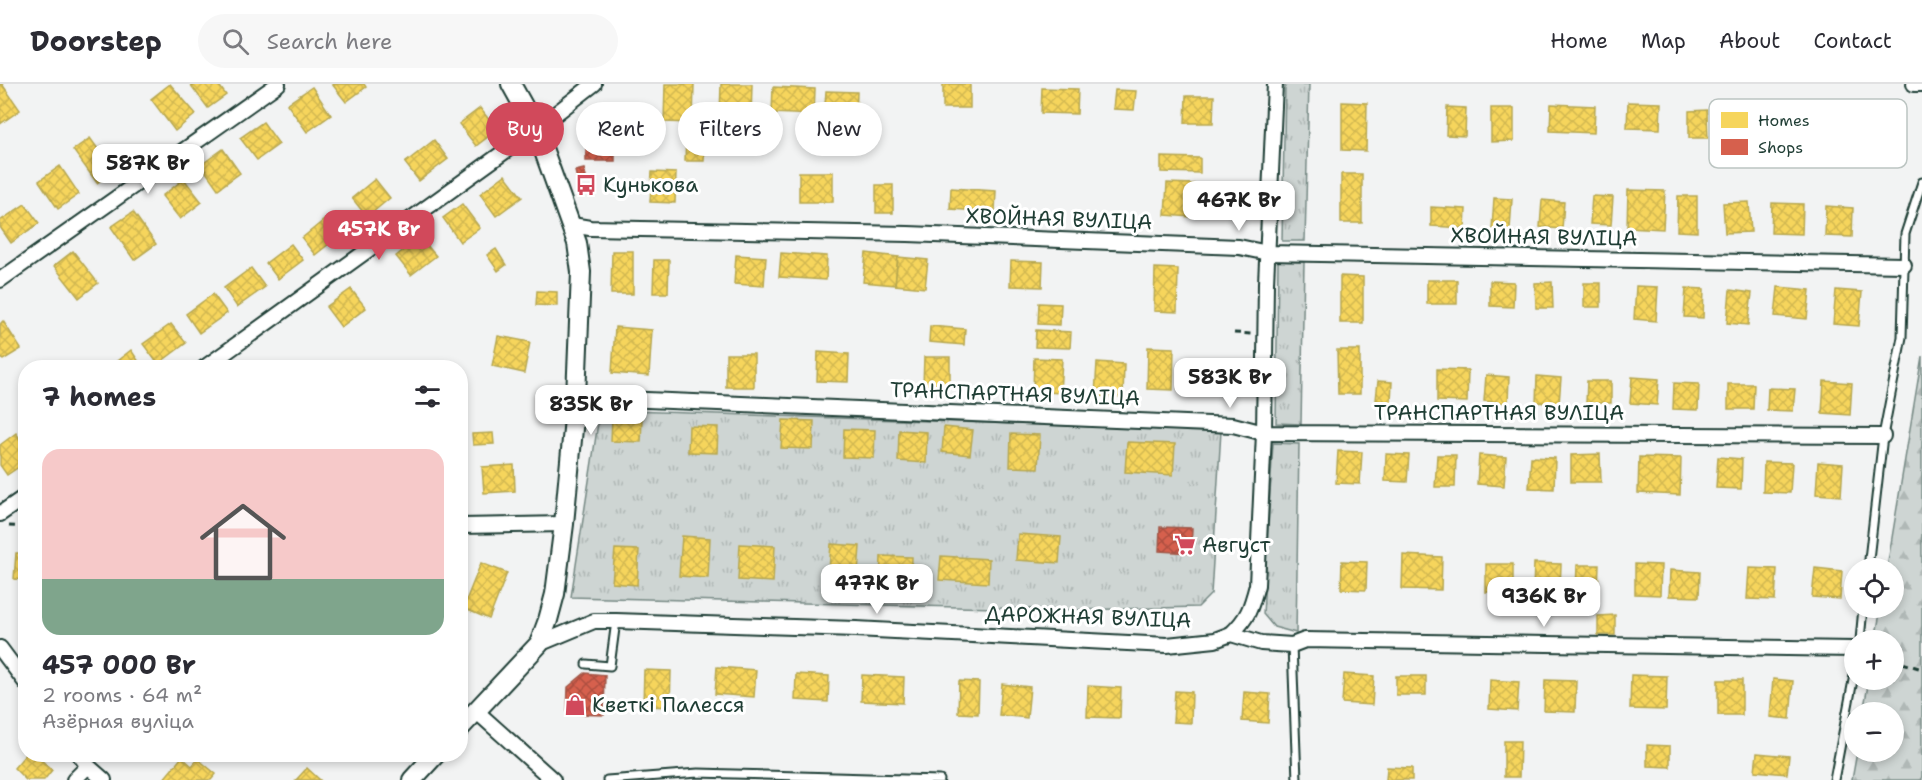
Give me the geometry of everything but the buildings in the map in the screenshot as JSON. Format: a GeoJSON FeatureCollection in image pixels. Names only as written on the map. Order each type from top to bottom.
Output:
{"type":"FeatureCollection","features":[{"type":"Feature","properties":{"kind":"street"},"geometry":{"type":"LineString","coordinates":[[0,280],[278,84]]}},
{"type":"Feature","properties":{"kind":"street"},"geometry":{"type":"LineString","coordinates":[[512,84],[522,102]]}},
{"type":"Feature","properties":{"kind":"street"},"geometry":{"type":"LineString","coordinates":[[564,107],[594,84]]}},
{"type":"Feature","properties":{"kind":"street"},"geometry":{"type":"LineString","coordinates":[[1231,634],[1244,622],[1251,608],[1257,585],[1264,433],[1266,283],[1275,84]]}},
{"type":"Feature","properties":{"kind":"street"},"geometry":{"type":"LineString","coordinates":[[1914,84],[1922,84]]}},
{"type":"Feature","properties":{"kind":"street"},"geometry":{"type":"LineString","coordinates":[[215,360],[498,156]]}},
{"type":"Feature","properties":{"kind":"street"},"geometry":{"type":"LineString","coordinates":[[468,720],[539,644],[555,594],[576,397],[581,272],[572,225],[546,156]]}},
{"type":"Feature","properties":{"kind":"street","name":"ХВОЙНАЯ ВУЛІЦА"},"geometry":{"type":"LineString","coordinates":[[572,225],[590,228],[908,234],[1239,247],[1268,253],[1904,266]]}},
{"type":"Feature","properties":{"kind":"street","name":"ТРАНСПАРТНАЯ ВУЛІЦА"},"geometry":{"type":"LineString","coordinates":[[576,397],[1233,424],[1264,433],[1883,436]]}},
{"type":"Feature","properties":{"kind":"street"},"geometry":{"type":"LineString","coordinates":[[0,514],[18,502]]}},
{"type":"Feature","properties":{"kind":"street"},"geometry":{"type":"LineString","coordinates":[[468,526],[564,524]]}},
{"type":"Feature","properties":{"kind":"street","name":"ДАРОЖНАЯ ВУЛІЦА"},"geometry":{"type":"LineString","coordinates":[[539,644],[594,621],[868,630],[1167,645],[1215,640],[1231,634]]}},
{"type":"Feature","properties":{"kind":"street"},"geometry":{"type":"LineString","coordinates":[[1231,634],[1261,643],[1292,645],[1305,640],[1844,649]]}},
{"type":"Feature","properties":{"kind":"street"},"geometry":{"type":"LineString","coordinates":[[0,648],[18,672]]}},
{"type":"Feature","properties":{"kind":"street"},"geometry":{"type":"LineString","coordinates":[[476,711],[553,780]]}},
{"type":"Feature","properties":{"kind":"street"},"geometry":{"type":"LineString","coordinates":[[74,780],[82,762]]}},
{"type":"Feature","properties":{"kind":"street"},"geometry":{"type":"LineString","coordinates":[[85,762],[104,780]]}},
{"type":"Feature","properties":{"kind":"street"},"geometry":{"type":"LineString","coordinates":[[412,780],[429,762]]}},
{"type":"Feature","properties":{"kind":"lane"},"geometry":{"type":"LineString","coordinates":[[1869,558],[1883,436],[1902,337],[1905,234],[1922,182]]}},
{"type":"Feature","properties":{"kind":"lane"},"geometry":{"type":"LineString","coordinates":[[586,664],[610,666],[616,621]]}},
{"type":"Feature","properties":{"kind":"lane"},"geometry":{"type":"LineString","coordinates":[[1292,645],[1297,780]]}},
{"type":"Feature","properties":{"kind":"lane"},"geometry":{"type":"LineString","coordinates":[[1834,780],[1851,690]]}},
{"type":"Feature","properties":{"kind":"lane"},"geometry":{"type":"LineString","coordinates":[[607,780],[698,774],[940,780]]}},
{"type":"Feature","properties":{"kind":"path"},"geometry":{"type":"LineString","coordinates":[[0,526],[18,527]]}},
{"type":"Feature","properties":{"kind":"path"},"geometry":{"type":"LineString","coordinates":[[1904,663],[1922,669]]}},
{"type":"Feature","properties":{"kind":"green space"},"geometry":{"type":"Polygon","coordinates":[[[1287,84],[1309,84],[1305,241],[1282,241],[1285,86],[1287,84]]]}},
{"type":"Feature","properties":{"kind":"green space"},"geometry":{"type":"Polygon","coordinates":[[[1278,261],[1304,262],[1301,424],[1276,423],[1278,261]]]}},
{"type":"Feature","properties":{"kind":"green space"},"geometry":{"type":"Polygon","coordinates":[[[1922,356],[1922,780],[1852,780],[1855,762],[1904,762],[1904,702],[1865,702],[1867,690],[1904,690],[1904,630],[1877,630],[1879,618],[1904,618],[1904,558],[1889,558],[1922,356]]]}},
{"type":"Feature","properties":{"kind":"green space"},"geometry":{"type":"Polygon","coordinates":[[[600,410],[1221,431],[1211,594],[1198,607],[1074,610],[571,597],[600,410]]]}},
{"type":"Feature","properties":{"kind":"green space"},"geometry":{"type":"Polygon","coordinates":[[[1273,443],[1299,444],[1296,633],[1274,627],[1263,614],[1273,443]]]}},
{"type":"Feature","properties":{"kind":"place","name":"Кунькова"},"geometry":{"type":"Point","coordinates":[586,185]}},
{"type":"Feature","properties":{"kind":"place","name":"Август"},"geometry":{"type":"Point","coordinates":[1185,545]}},
{"type":"Feature","properties":{"kind":"place","name":"Кветкі Палесся"},"geometry":{"type":"Point","coordinates":[575,705]}}]}
